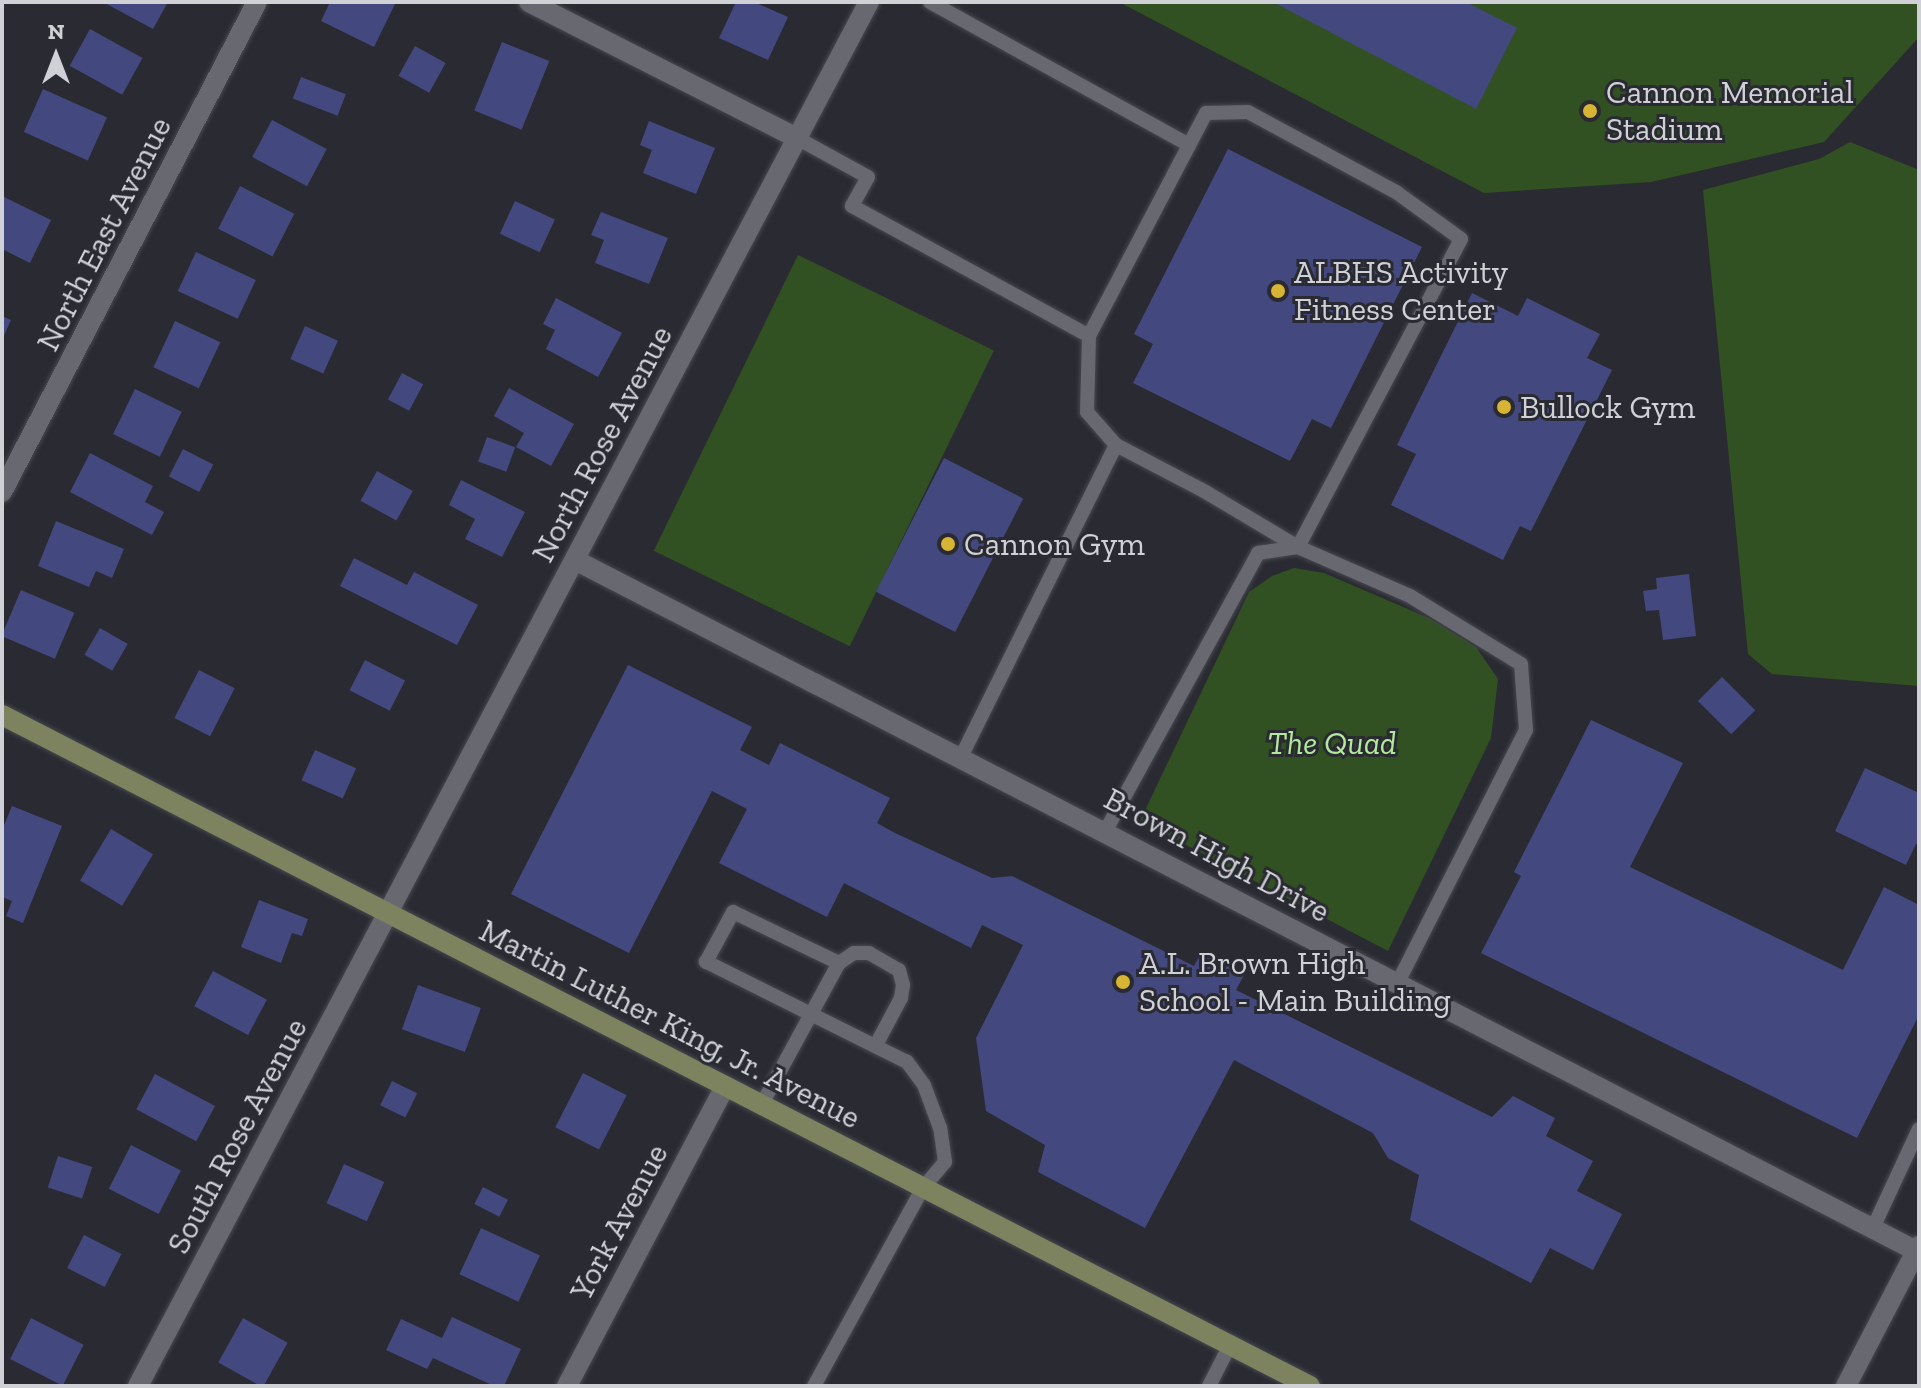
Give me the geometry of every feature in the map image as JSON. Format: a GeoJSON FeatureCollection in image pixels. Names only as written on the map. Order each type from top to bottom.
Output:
{"type":"FeatureCollection","features":[{"type":"Feature","properties":{"kind":"main road","name":"Martin Luther King, Jr. Avenue"},"geometry":{"type":"LineString","coordinates":[[2,715],[1310,1386]]}},
{"type":"Feature","properties":{"kind":"street","name":"North East Avenue"},"geometry":{"type":"LineString","coordinates":[[2,492],[257,2]]}},
{"type":"Feature","properties":{"kind":"street"},"geometry":{"type":"LineString","coordinates":[[529,2],[795,137]]}},
{"type":"Feature","properties":{"kind":"street","name":"North Rose Avenue"},"geometry":{"type":"LineString","coordinates":[[388,913],[795,137],[869,2]]}},
{"type":"Feature","properties":{"kind":"street","name":"Brown High Drive"},"geometry":{"type":"LineString","coordinates":[[575,560],[1917,1248]]}},
{"type":"Feature","properties":{"kind":"street","name":"South Rose Avenue"},"geometry":{"type":"LineString","coordinates":[[138,1386],[388,913]]}},
{"type":"Feature","properties":{"kind":"street","name":"York Avenue"},"geometry":{"type":"LineString","coordinates":[[567,1386],[725,1086]]}},
{"type":"Feature","properties":{"kind":"street"},"geometry":{"type":"LineString","coordinates":[[1846,1386],[1917,1248]]}},
{"type":"Feature","properties":{"kind":"lane"},"geometry":{"type":"LineString","coordinates":[[930,2],[1189,145]]}},
{"type":"Feature","properties":{"kind":"lane"},"geometry":{"type":"LineString","coordinates":[[1298,547],[1461,239],[1396,192],[1248,112],[1206,113],[1089,336],[1087,412],[1116,445],[1204,491],[1298,547],[1410,596],[1521,664],[1526,730],[1397,984]]}},
{"type":"Feature","properties":{"kind":"lane"},"geometry":{"type":"LineString","coordinates":[[795,137],[868,177],[852,206],[1089,336]]}},
{"type":"Feature","properties":{"kind":"lane"},"geometry":{"type":"LineString","coordinates":[[961,757],[1116,445]]}},
{"type":"Feature","properties":{"kind":"lane"},"geometry":{"type":"LineString","coordinates":[[1106,830],[1258,553],[1298,547]]}},
{"type":"Feature","properties":{"kind":"lane"},"geometry":{"type":"LineString","coordinates":[[814,1386],[923,1188],[945,1162],[940,1128],[924,1085],[907,1062],[706,962],[733,912],[839,963]]}},
{"type":"Feature","properties":{"kind":"lane"},"geometry":{"type":"LineString","coordinates":[[762,1104],[839,963],[854,953],[869,953],[899,970],[903,985],[901,998],[876,1045]]}},
{"type":"Feature","properties":{"kind":"lane"},"geometry":{"type":"LineString","coordinates":[[1873,1228],[1919,1129]]}},
{"type":"Feature","properties":{"kind":"lane"},"geometry":{"type":"LineString","coordinates":[[1209,1386],[1230,1345]]}},
{"type":"Feature","properties":{"kind":"green space","name":"Cannon Memorial Stadium"},"geometry":{"type":"Polygon","coordinates":[[[1119,2],[1919,2],[1919,37],[1824,142],[1651,182],[1484,193],[1119,2]]]}},
{"type":"Feature","properties":{"kind":"green space"},"geometry":{"type":"Polygon","coordinates":[[[1850,142],[1919,170],[1919,686],[1772,674],[1748,654],[1703,190],[1819,159],[1850,142]]]}},
{"type":"Feature","properties":{"kind":"green space"},"geometry":{"type":"Polygon","coordinates":[[[798,255],[994,351],[850,646],[654,551],[798,255]]]}},
{"type":"Feature","properties":{"kind":"green space","name":"The Quad"},"geometry":{"type":"Polygon","coordinates":[[[1294,568],[1324,573],[1431,619],[1476,647],[1498,679],[1491,738],[1388,951],[1140,821],[1249,592],[1272,576],[1294,568]]]}},
{"type":"Feature","properties":{"kind":"building"},"geometry":{"type":"Polygon","coordinates":[[[103,2],[168,2],[153,29],[103,2]]]}},
{"type":"Feature","properties":{"kind":"building"},"geometry":{"type":"Polygon","coordinates":[[[330,2],[395,4],[374,47],[321,21],[330,2]]]}},
{"type":"Feature","properties":{"kind":"building"},"geometry":{"type":"Polygon","coordinates":[[[736,2],[754,2],[788,17],[768,60],[719,38],[736,2]]]}},
{"type":"Feature","properties":{"kind":"building"},"geometry":{"type":"Polygon","coordinates":[[[1273,2],[1466,2],[1517,28],[1476,109],[1273,2]]]}},
{"type":"Feature","properties":{"kind":"building"},"geometry":{"type":"Polygon","coordinates":[[[90,29],[142,58],[122,95],[70,66],[90,29]]]}},
{"type":"Feature","properties":{"kind":"building"},"geometry":{"type":"Polygon","coordinates":[[[502,42],[549,61],[522,130],[474,111],[502,42]]]}},
{"type":"Feature","properties":{"kind":"building"},"geometry":{"type":"Polygon","coordinates":[[[415,46],[446,63],[429,93],[399,76],[415,46]]]}},
{"type":"Feature","properties":{"kind":"building"},"geometry":{"type":"Polygon","coordinates":[[[301,77],[346,94],[338,116],[293,98],[301,77]]]}},
{"type":"Feature","properties":{"kind":"building"},"geometry":{"type":"Polygon","coordinates":[[[43,89],[107,117],[88,160],[24,132],[43,89]]]}},
{"type":"Feature","properties":{"kind":"building"},"geometry":{"type":"Polygon","coordinates":[[[272,120],[327,149],[307,186],[252,157],[272,120]]]}},
{"type":"Feature","properties":{"kind":"building"},"geometry":{"type":"Polygon","coordinates":[[[649,121],[715,148],[696,194],[643,173],[652,150],[640,145],[649,121]]]}},
{"type":"Feature","properties":{"kind":"building","name":"ALBHS Activity Fitness Center"},"geometry":{"type":"Polygon","coordinates":[[[1228,149],[1422,247],[1331,428],[1312,419],[1290,461],[1133,383],[1153,344],[1134,334],[1228,149]]]}},
{"type":"Feature","properties":{"kind":"building"},"geometry":{"type":"Polygon","coordinates":[[[240,186],[294,214],[273,256],[218,229],[240,186]]]}},
{"type":"Feature","properties":{"kind":"building"},"geometry":{"type":"Polygon","coordinates":[[[2,196],[51,220],[30,263],[2,249],[2,196]]]}},
{"type":"Feature","properties":{"kind":"building"},"geometry":{"type":"Polygon","coordinates":[[[515,201],[555,220],[540,252],[500,234],[515,201]]]}},
{"type":"Feature","properties":{"kind":"building"},"geometry":{"type":"Polygon","coordinates":[[[601,212],[668,238],[649,284],[595,263],[604,240],[591,235],[601,212]]]}},
{"type":"Feature","properties":{"kind":"building"},"geometry":{"type":"Polygon","coordinates":[[[196,252],[256,280],[238,319],[178,291],[196,252]]]}},
{"type":"Feature","properties":{"kind":"building","name":"Bullock Gym"},"geometry":{"type":"Polygon","coordinates":[[[1472,293],[1518,316],[1527,298],[1600,334],[1587,358],[1612,370],[1531,531],[1520,526],[1503,560],[1391,505],[1416,454],[1397,445],[1472,293]]]}},
{"type":"Feature","properties":{"kind":"building"},"geometry":{"type":"Polygon","coordinates":[[[556,298],[622,333],[598,377],[546,349],[555,330],[543,324],[556,298]]]}},
{"type":"Feature","properties":{"kind":"building"},"geometry":{"type":"Polygon","coordinates":[[[2,316],[11,320],[2,340],[2,316]]]}},
{"type":"Feature","properties":{"kind":"building"},"geometry":{"type":"Polygon","coordinates":[[[175,321],[220,342],[199,388],[153,367],[175,321]]]}},
{"type":"Feature","properties":{"kind":"building"},"geometry":{"type":"Polygon","coordinates":[[[305,326],[338,341],[323,374],[290,359],[305,326]]]}},
{"type":"Feature","properties":{"kind":"building"},"geometry":{"type":"Polygon","coordinates":[[[402,373],[423,384],[409,411],[388,399],[402,373]]]}},
{"type":"Feature","properties":{"kind":"building"},"geometry":{"type":"Polygon","coordinates":[[[509,388],[574,424],[551,466],[516,447],[524,433],[494,416],[509,388]]]}},
{"type":"Feature","properties":{"kind":"building"},"geometry":{"type":"Polygon","coordinates":[[[135,389],[182,412],[160,457],[113,434],[135,389]]]}},
{"type":"Feature","properties":{"kind":"building"},"geometry":{"type":"Polygon","coordinates":[[[487,437],[515,447],[506,472],[478,461],[487,437]]]}},
{"type":"Feature","properties":{"kind":"building"},"geometry":{"type":"Polygon","coordinates":[[[183,449],[213,464],[199,492],[169,477],[183,449]]]}},
{"type":"Feature","properties":{"kind":"building"},"geometry":{"type":"Polygon","coordinates":[[[90,453],[153,486],[145,502],[164,512],[152,535],[70,492],[90,453]]]}},
{"type":"Feature","properties":{"kind":"building","name":"Cannon Gym"},"geometry":{"type":"Polygon","coordinates":[[[944,458],[1023,498],[955,632],[876,592],[944,458]]]}},
{"type":"Feature","properties":{"kind":"building"},"geometry":{"type":"Polygon","coordinates":[[[377,471],[413,491],[396,521],[361,501],[377,471]]]}},
{"type":"Feature","properties":{"kind":"building"},"geometry":{"type":"Polygon","coordinates":[[[461,480],[525,512],[502,557],[465,539],[475,519],[449,505],[461,480]]]}},
{"type":"Feature","properties":{"kind":"building"},"geometry":{"type":"Polygon","coordinates":[[[56,521],[124,549],[112,578],[96,571],[89,587],[38,566],[56,521]]]}},
{"type":"Feature","properties":{"kind":"building"},"geometry":{"type":"Polygon","coordinates":[[[354,558],[407,585],[414,572],[478,605],[457,645],[340,586],[354,558]]]}},
{"type":"Feature","properties":{"kind":"building"},"geometry":{"type":"Polygon","coordinates":[[[1689,574],[1696,636],[1663,640],[1659,610],[1646,611],[1643,591],[1657,589],[1656,578],[1689,574]]]}},
{"type":"Feature","properties":{"kind":"building"},"geometry":{"type":"Polygon","coordinates":[[[21,590],[74,613],[55,659],[2,636],[21,590]]]}},
{"type":"Feature","properties":{"kind":"building"},"geometry":{"type":"Polygon","coordinates":[[[100,628],[128,644],[112,671],[85,655],[100,628]]]}},
{"type":"Feature","properties":{"kind":"building"},"geometry":{"type":"Polygon","coordinates":[[[365,660],[405,680],[390,711],[350,690],[365,660]]]}},
{"type":"Feature","properties":{"kind":"building","name":"A.L. Brown High School - Main Building"},"geometry":{"type":"Polygon","coordinates":[[[628,665],[752,727],[740,750],[769,765],[780,743],[890,798],[877,823],[895,833],[992,878],[1012,876],[1194,966],[1202,951],[1245,973],[1236,990],[1492,1117],[1513,1096],[1555,1118],[1546,1136],[1593,1161],[1577,1191],[1622,1214],[1593,1270],[1550,1248],[1531,1283],[1410,1220],[1419,1175],[1388,1158],[1373,1133],[1234,1060],[1145,1228],[1038,1172],[1045,1145],[986,1111],[976,1038],[1023,945],[982,925],[971,948],[844,883],[827,917],[719,863],[747,809],[712,791],[629,953],[511,894],[628,665]]]}},
{"type":"Feature","properties":{"kind":"building"},"geometry":{"type":"Polygon","coordinates":[[[199,670],[235,688],[210,736],[174,718],[199,670]]]}},
{"type":"Feature","properties":{"kind":"building"},"geometry":{"type":"Polygon","coordinates":[[[1722,677],[1755,710],[1731,734],[1698,701],[1722,677]]]}},
{"type":"Feature","properties":{"kind":"building"},"geometry":{"type":"Polygon","coordinates":[[[1591,720],[1683,763],[1630,867],[1843,970],[1884,887],[1919,905],[1919,1015],[1857,1138],[1481,953],[1521,876],[1514,872],[1591,720]]]}},
{"type":"Feature","properties":{"kind":"building"},"geometry":{"type":"Polygon","coordinates":[[[315,750],[356,768],[343,798],[302,780],[315,750]]]}},
{"type":"Feature","properties":{"kind":"building"},"geometry":{"type":"Polygon","coordinates":[[[1865,768],[1919,793],[1919,845],[1916,844],[1906,865],[1835,831],[1865,768]]]}},
{"type":"Feature","properties":{"kind":"building"},"geometry":{"type":"Polygon","coordinates":[[[12,806],[62,826],[23,923],[6,916],[12,901],[2,897],[2,830],[12,806]]]}},
{"type":"Feature","properties":{"kind":"building"},"geometry":{"type":"Polygon","coordinates":[[[111,829],[153,854],[122,906],[80,880],[111,829]]]}},
{"type":"Feature","properties":{"kind":"building"},"geometry":{"type":"Polygon","coordinates":[[[259,900],[308,919],[302,936],[292,933],[281,963],[241,947],[259,900]]]}},
{"type":"Feature","properties":{"kind":"building"},"geometry":{"type":"Polygon","coordinates":[[[213,971],[267,1000],[248,1035],[194,1006],[213,971]]]}},
{"type":"Feature","properties":{"kind":"building"},"geometry":{"type":"Polygon","coordinates":[[[418,985],[481,1008],[465,1052],[402,1029],[418,985]]]}},
{"type":"Feature","properties":{"kind":"building"},"geometry":{"type":"Polygon","coordinates":[[[583,1073],[627,1095],[599,1150],[555,1127],[583,1073]]]}},
{"type":"Feature","properties":{"kind":"building"},"geometry":{"type":"Polygon","coordinates":[[[155,1074],[215,1106],[196,1141],[136,1109],[155,1074]]]}},
{"type":"Feature","properties":{"kind":"building"},"geometry":{"type":"Polygon","coordinates":[[[392,1081],[417,1093],[405,1118],[380,1105],[392,1081]]]}},
{"type":"Feature","properties":{"kind":"building"},"geometry":{"type":"Polygon","coordinates":[[[131,1145],[181,1170],[159,1214],[109,1189],[131,1145]]]}},
{"type":"Feature","properties":{"kind":"building"},"geometry":{"type":"Polygon","coordinates":[[[58,1156],[92,1167],[82,1199],[48,1187],[58,1156]]]}},
{"type":"Feature","properties":{"kind":"building"},"geometry":{"type":"Polygon","coordinates":[[[344,1164],[384,1182],[367,1221],[327,1203],[344,1164]]]}},
{"type":"Feature","properties":{"kind":"building"},"geometry":{"type":"Polygon","coordinates":[[[483,1187],[508,1200],[499,1217],[474,1204],[483,1187]]]}},
{"type":"Feature","properties":{"kind":"building"},"geometry":{"type":"Polygon","coordinates":[[[481,1228],[540,1255],[518,1302],[459,1274],[481,1228]]]}},
{"type":"Feature","properties":{"kind":"building"},"geometry":{"type":"Polygon","coordinates":[[[84,1235],[121,1254],[105,1287],[67,1268],[84,1235]]]}},
{"type":"Feature","properties":{"kind":"building"},"geometry":{"type":"Polygon","coordinates":[[[452,1317],[521,1349],[504,1386],[494,1386],[433,1358],[427,1369],[386,1350],[401,1319],[442,1338],[452,1317]]]}},
{"type":"Feature","properties":{"kind":"building"},"geometry":{"type":"Polygon","coordinates":[[[31,1318],[84,1345],[63,1386],[10,1359],[31,1318]]]}},
{"type":"Feature","properties":{"kind":"building"},"geometry":{"type":"Polygon","coordinates":[[[243,1318],[288,1343],[264,1386],[218,1363],[243,1318]]]}},
{"type":"Feature","properties":{"kind":"place","name":"Cannon Memorial Stadium"},"geometry":{"type":"Point","coordinates":[1590,111]}},
{"type":"Feature","properties":{"kind":"place","name":"ALBHS Activity Fitness Center"},"geometry":{"type":"Point","coordinates":[1278,291]}},
{"type":"Feature","properties":{"kind":"place","name":"Bullock Gym"},"geometry":{"type":"Point","coordinates":[1504,407]}},
{"type":"Feature","properties":{"kind":"place","name":"Cannon Gym"},"geometry":{"type":"Point","coordinates":[948,544]}},
{"type":"Feature","properties":{"kind":"place","name":"A.L. Brown High School - Main Building"},"geometry":{"type":"Point","coordinates":[1123,982]}}]}
